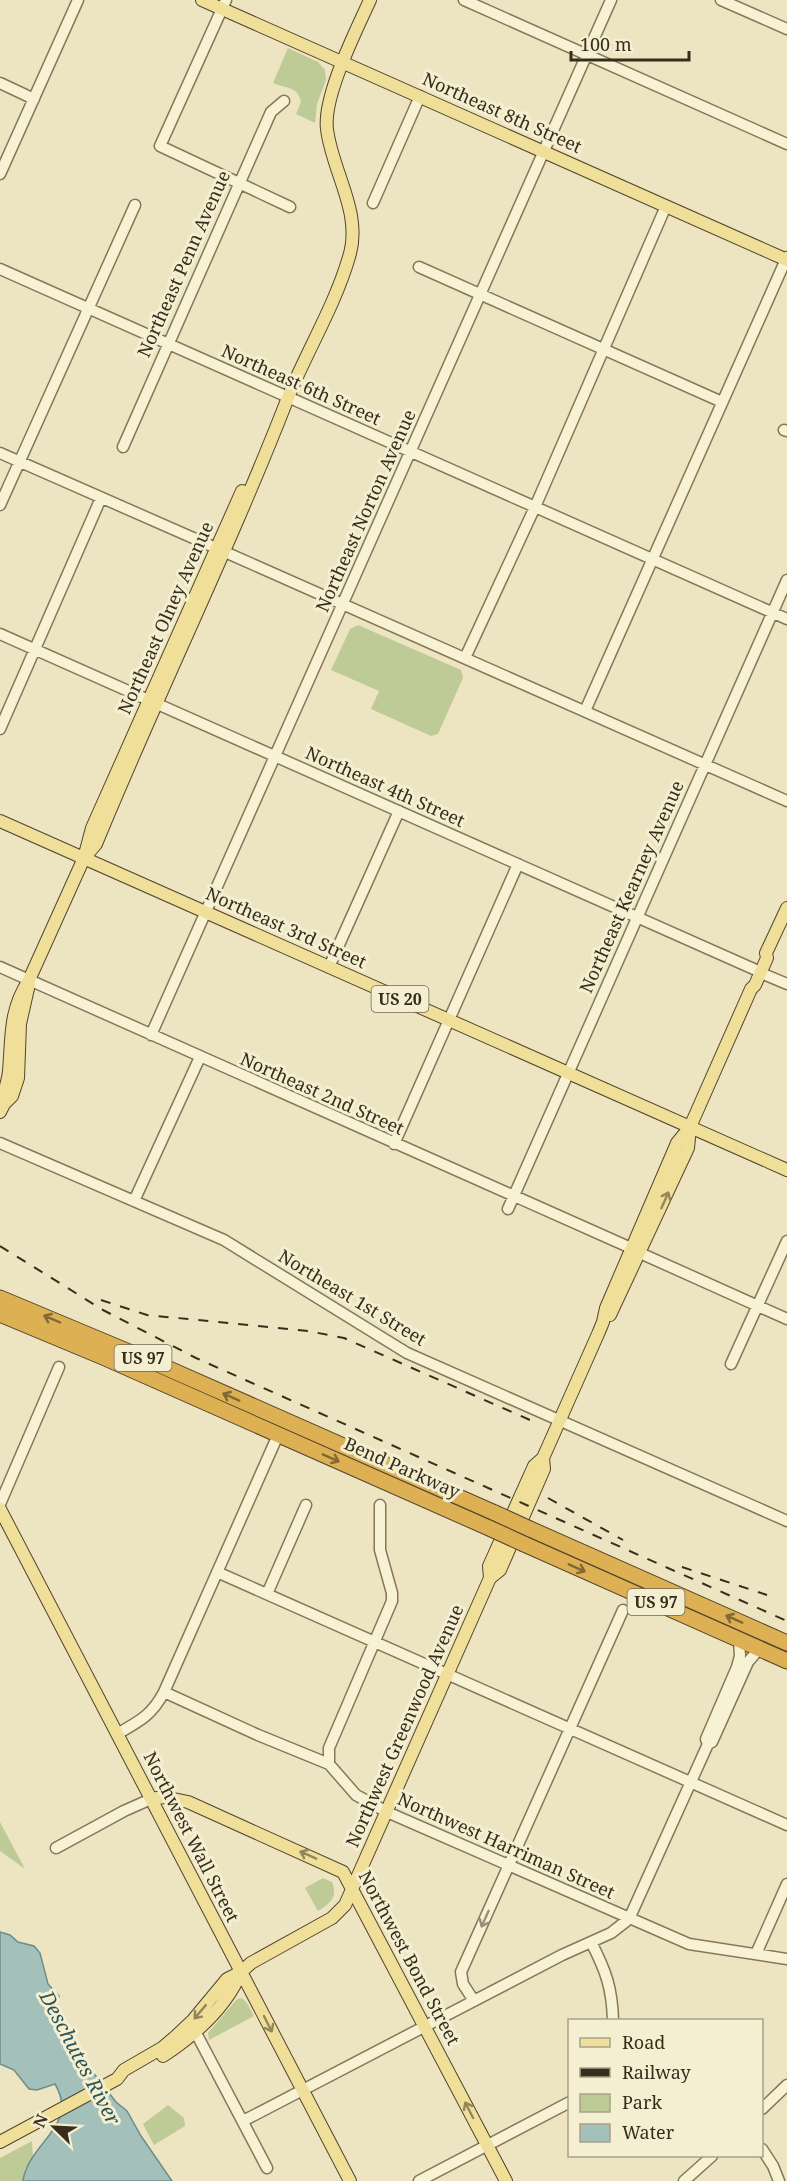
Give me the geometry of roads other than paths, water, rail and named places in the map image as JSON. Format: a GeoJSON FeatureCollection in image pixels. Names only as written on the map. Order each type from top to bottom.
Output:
{"type":"FeatureCollection","features":[{"type":"Feature","properties":{"kind":"highway","name":"Bend Parkway"},"geometry":{"type":"LineString","coordinates":[[0,1298],[149,1360],[495,1513],[522,1520],[787,1643]]}},
{"type":"Feature","properties":{"kind":"highway","name":"Bend Parkway"},"geometry":{"type":"LineString","coordinates":[[0,1314],[73,1344],[787,1660]]}},
{"type":"Feature","properties":{"kind":"main road","name":"Northeast 8th Street"},"geometry":{"type":"LineString","coordinates":[[202,0],[224,4],[344,62],[787,259]]}},
{"type":"Feature","properties":{"kind":"main road"},"geometry":{"type":"LineString","coordinates":[[344,62],[370,0]]}},
{"type":"Feature","properties":{"kind":"main road","name":"Northeast Olney Avenue"},"geometry":{"type":"LineString","coordinates":[[2,1108],[12,1096],[18,1078],[20,1024],[29,980],[84,858],[96,844],[153,702],[220,550],[279,405],[289,397],[339,286],[350,255],[352,223],[346,193],[337,170],[327,129],[327,111],[344,62]]}},
{"type":"Feature","properties":{"kind":"main road","name":"Northeast 3rd Street"},"geometry":{"type":"LineString","coordinates":[[0,821],[787,1170]]}},
{"type":"Feature","properties":{"kind":"main road","name":"Northwest Greenwood Avenue"},"geometry":{"type":"LineString","coordinates":[[117,2079],[124,2070],[175,2037],[193,2020],[227,1979],[332,1918],[345,1905],[490,1578],[500,1570],[544,1469],[543,1458],[603,1322],[606,1308],[636,1250],[677,1143],[690,1127],[751,989],[755,985],[762,955],[766,954],[787,908]]}},
{"type":"Feature","properties":{"kind":"main road","name":"Northwest Wall Street"},"geometry":{"type":"LineString","coordinates":[[0,1506],[350,2181]]}},
{"type":"Feature","properties":{"kind":"main road","name":"Northwest Bond Street"},"geometry":{"type":"LineString","coordinates":[[151,1799],[164,1797],[176,1799],[205,1810],[343,1872],[506,2181]]}},
{"type":"Feature","properties":{"kind":"main road"},"geometry":{"type":"LineString","coordinates":[[0,2142],[117,2079],[128,2077],[196,2033],[234,1990],[241,1972]]}},
{"type":"Feature","properties":{"kind":"street"},"geometry":{"type":"LineString","coordinates":[[0,174],[78,0]]}},
{"type":"Feature","properties":{"kind":"street"},"geometry":{"type":"LineString","coordinates":[[464,0],[787,144]]}},
{"type":"Feature","properties":{"kind":"street","name":"Northeast Norton Avenue"},"geometry":{"type":"LineString","coordinates":[[151,1035],[611,0]]}},
{"type":"Feature","properties":{"kind":"street"},"geometry":{"type":"LineString","coordinates":[[721,0],[787,29]]}},
{"type":"Feature","properties":{"kind":"street"},"geometry":{"type":"LineString","coordinates":[[224,4],[160,146],[290,207]]}},
{"type":"Feature","properties":{"kind":"street"},"geometry":{"type":"LineString","coordinates":[[0,83],[34,99]]}},
{"type":"Feature","properties":{"kind":"street"},"geometry":{"type":"LineString","coordinates":[[373,202],[420,96]]}},
{"type":"Feature","properties":{"kind":"street","name":"Northeast Penn Avenue"},"geometry":{"type":"LineString","coordinates":[[123,447],[272,112],[284,101]]}},
{"type":"Feature","properties":{"kind":"street"},"geometry":{"type":"LineString","coordinates":[[0,506],[135,205]]}},
{"type":"Feature","properties":{"kind":"street"},"geometry":{"type":"LineString","coordinates":[[465,658],[535,507],[666,206]]}},
{"type":"Feature","properties":{"kind":"street"},"geometry":{"type":"LineString","coordinates":[[585,711],[787,259]]}},
{"type":"Feature","properties":{"kind":"street"},"geometry":{"type":"LineString","coordinates":[[419,267],[722,402]]}},
{"type":"Feature","properties":{"kind":"street","name":"Northeast 6th Street"},"geometry":{"type":"LineString","coordinates":[[0,269],[787,619]]}},
{"type":"Feature","properties":{"kind":"street"},"geometry":{"type":"LineString","coordinates":[[0,453],[787,801]]}},
{"type":"Feature","properties":{"kind":"street"},"geometry":{"type":"LineString","coordinates":[[0,729],[101,498]]}},
{"type":"Feature","properties":{"kind":"street","name":"Northeast Kearney Avenue"},"geometry":{"type":"LineString","coordinates":[[508,1209],[787,580]]}},
{"type":"Feature","properties":{"kind":"street","name":"Northeast 4th Street"},"geometry":{"type":"LineString","coordinates":[[0,634],[787,984]]}},
{"type":"Feature","properties":{"kind":"street"},"geometry":{"type":"LineString","coordinates":[[329,967],[399,810]]}},
{"type":"Feature","properties":{"kind":"street"},"geometry":{"type":"LineString","coordinates":[[394,1144],[518,864]]}},
{"type":"Feature","properties":{"kind":"street","name":"Northeast 2nd Street"},"geometry":{"type":"LineString","coordinates":[[0,967],[787,1319]]}},
{"type":"Feature","properties":{"kind":"street"},"geometry":{"type":"LineString","coordinates":[[134,1201],[200,1057]]}},
{"type":"Feature","properties":{"kind":"street","name":"Northeast 1st Street"},"geometry":{"type":"LineString","coordinates":[[0,1143],[243,1250],[406,1353],[787,1521]]}},
{"type":"Feature","properties":{"kind":"street"},"geometry":{"type":"LineString","coordinates":[[732,1364],[787,1241]]}},
{"type":"Feature","properties":{"kind":"street"},"geometry":{"type":"LineString","coordinates":[[0,1506],[59,1367]]}},
{"type":"Feature","properties":{"kind":"street"},"geometry":{"type":"LineString","coordinates":[[117,1734],[147,1716],[156,1708],[165,1692],[278,1435]]}},
{"type":"Feature","properties":{"kind":"street"},"geometry":{"type":"LineString","coordinates":[[0,1486],[11,1481]]}},
{"type":"Feature","properties":{"kind":"street"},"geometry":{"type":"LineString","coordinates":[[267,1594],[306,1505]]}},
{"type":"Feature","properties":{"kind":"street"},"geometry":{"type":"LineString","coordinates":[[329,1764],[329,1748],[392,1601],[380,1550],[380,1505]]}},
{"type":"Feature","properties":{"kind":"street"},"geometry":{"type":"LineString","coordinates":[[217,1572],[787,1825]]}},
{"type":"Feature","properties":{"kind":"street"},"geometry":{"type":"LineString","coordinates":[[474,2001],[463,1984],[461,1972],[623,1610]]}},
{"type":"Feature","properties":{"kind":"street"},"geometry":{"type":"LineString","coordinates":[[708,1744],[706,1739],[737,1667],[740,1656],[739,1639]]}},
{"type":"Feature","properties":{"kind":"street"},"geometry":{"type":"LineString","coordinates":[[243,2121],[562,1955],[611,1933],[629,1919],[708,1744],[712,1742],[748,1662],[760,1648]]}},
{"type":"Feature","properties":{"kind":"street","name":"Northwest Harriman Street"},"geometry":{"type":"LineString","coordinates":[[165,1692],[329,1764],[356,1795],[387,1812],[629,1919],[689,1944],[787,1959]]}},
{"type":"Feature","properties":{"kind":"street"},"geometry":{"type":"LineString","coordinates":[[56,1848],[151,1799]]}},
{"type":"Feature","properties":{"kind":"street"},"geometry":{"type":"LineString","coordinates":[[756,1954],[787,1884]]}},
{"type":"Feature","properties":{"kind":"street"},"geometry":{"type":"LineString","coordinates":[[591,1942],[605,1968],[613,1994],[614,2019]]}},
{"type":"Feature","properties":{"kind":"street"},"geometry":{"type":"LineString","coordinates":[[196,2033],[267,2168]]}},
{"type":"Feature","properties":{"kind":"street"},"geometry":{"type":"LineString","coordinates":[[763,2108],[787,2085]]}},
{"type":"Feature","properties":{"kind":"street"},"geometry":{"type":"LineString","coordinates":[[419,2181],[568,2103]]}},
{"type":"Feature","properties":{"kind":"street"},"geometry":{"type":"LineString","coordinates":[[763,2151],[779,2181]]}},
{"type":"Feature","properties":{"kind":"street"},"geometry":{"type":"LineString","coordinates":[[684,2181],[711,2157]]}},
{"type":"Feature","properties":{"kind":"water"},"geometry":{"type":"Polygon","coordinates":[[[0,1932],[10,1935],[18,1942],[34,1946],[40,1953],[48,1984],[59,1996],[55,2011],[62,2031],[77,2049],[78,2061],[95,2075],[116,2102],[127,2111],[172,2181],[23,2181],[34,2156],[57,2123],[61,2112],[61,2099],[55,2084],[37,2090],[29,2089],[14,2070],[0,2064],[0,1932]]]}},
{"type":"Feature","properties":{"kind":"railway"},"geometry":{"type":"LineString","coordinates":[[0,1246],[103,1310],[196,1358],[787,1621]]}},
{"type":"Feature","properties":{"kind":"railway"},"geometry":{"type":"LineString","coordinates":[[101,1300],[147,1315],[308,1331],[344,1338],[539,1424]]}},
{"type":"Feature","properties":{"kind":"railway"},"geometry":{"type":"LineString","coordinates":[[548,1498],[623,1540]]}},
{"type":"Feature","properties":{"kind":"railway"},"geometry":{"type":"LineString","coordinates":[[682,1567],[767,1595]]}},
{"type":"Feature","properties":{"kind":"water label","name":"Deschutes River"},"geometry":{"type":"Point","coordinates":[80,2058]}}]}
